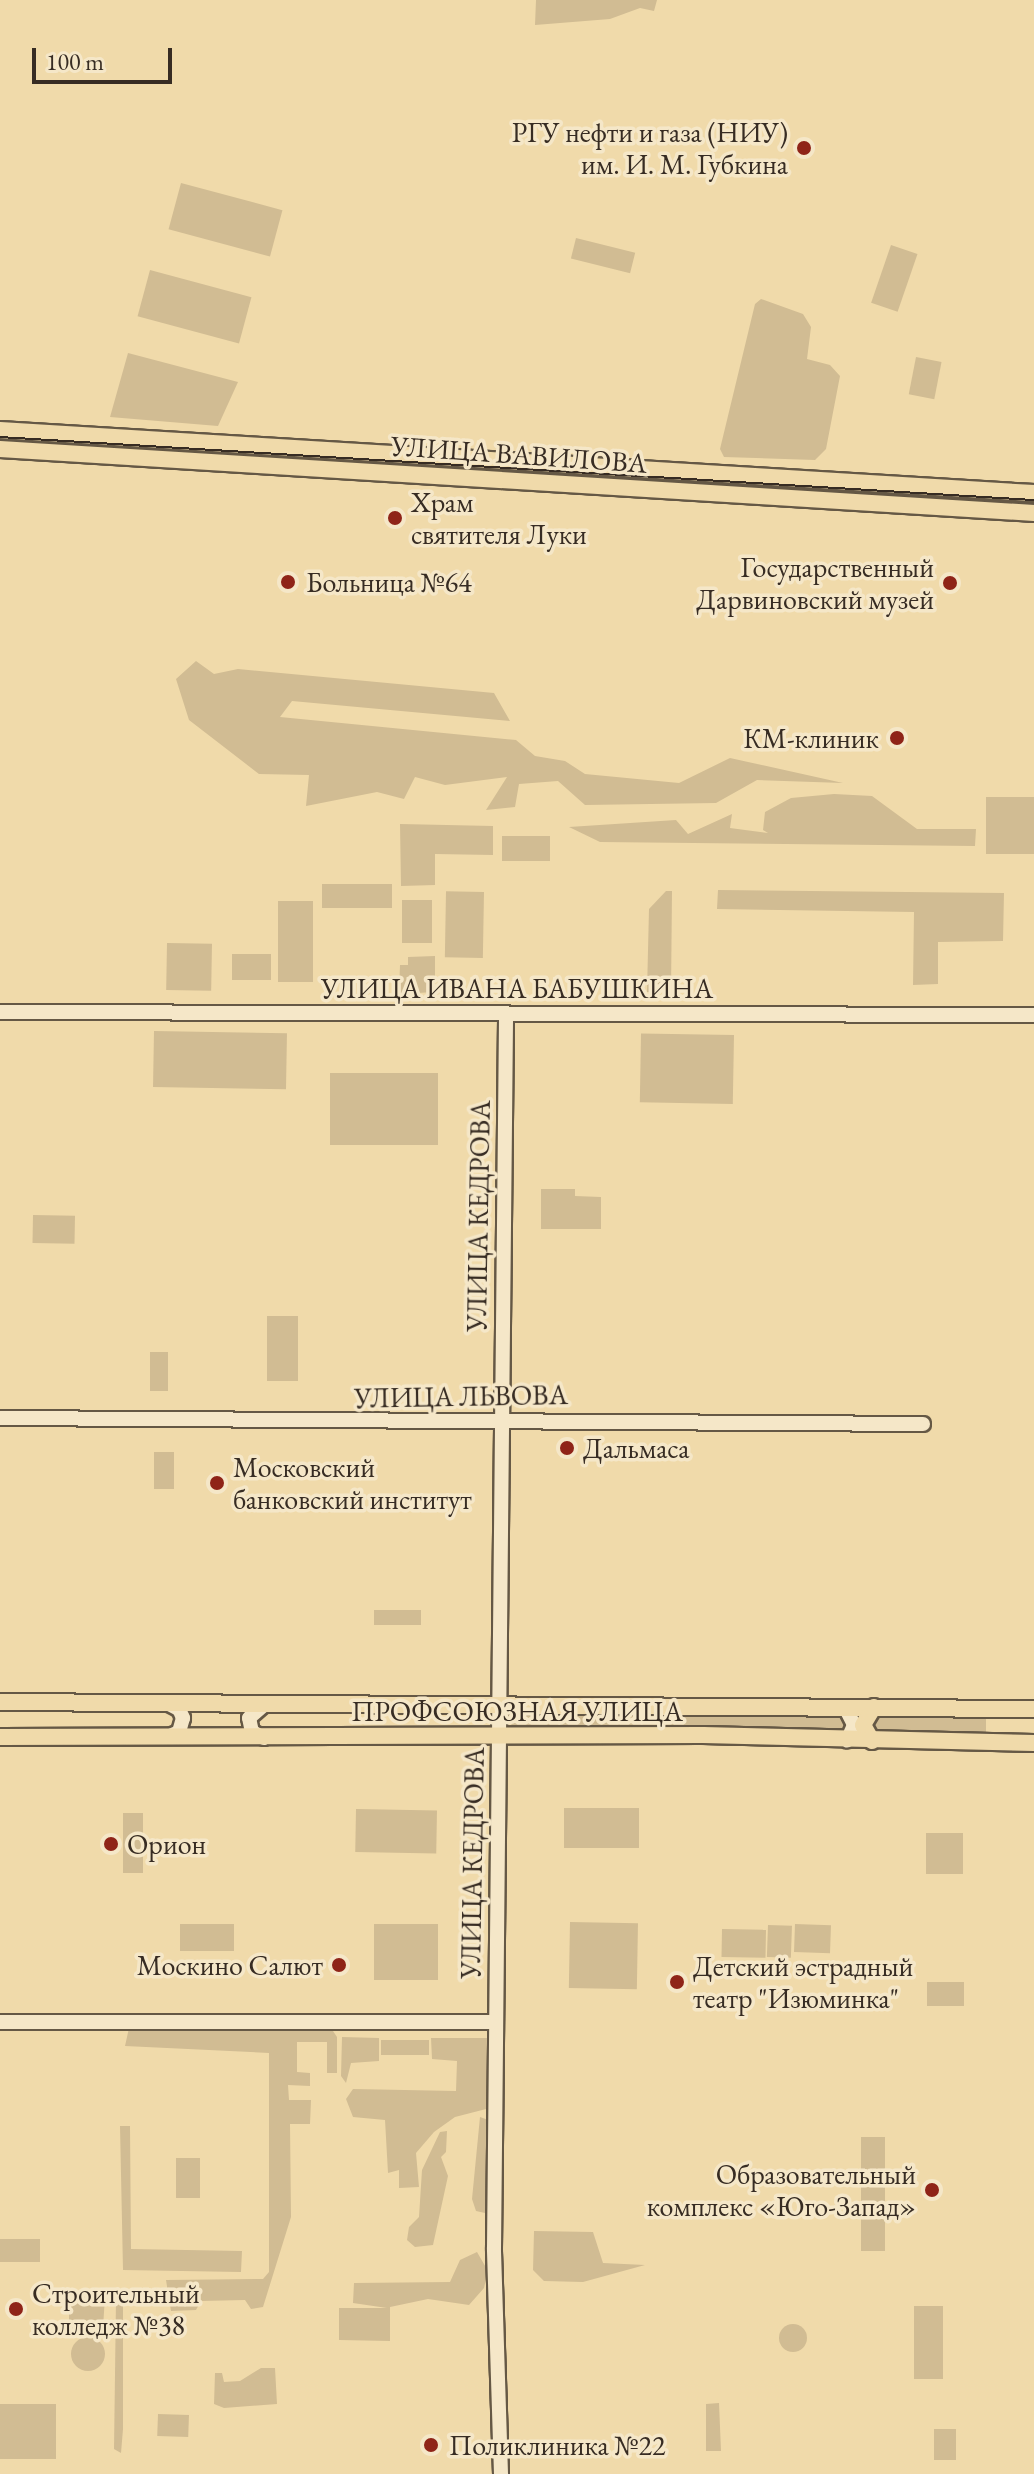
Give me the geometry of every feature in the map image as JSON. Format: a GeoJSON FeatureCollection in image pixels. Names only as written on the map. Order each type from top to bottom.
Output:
{"type":"FeatureCollection","features":[{"type":"Feature","properties":{"kind":"main road","name":"УЛИЦА ВАВИЛОВА"},"geometry":{"type":"LineString","coordinates":[[0,430],[1034,493]]}},
{"type":"Feature","properties":{"kind":"main road","name":"УЛИЦА ВАВИЛОВА"},"geometry":{"type":"LineString","coordinates":[[0,449],[1034,513]]}},
{"type":"Feature","properties":{"kind":"main road","name":"ПРОФСОЮЗНАЯ УЛИЦА"},"geometry":{"type":"LineString","coordinates":[[0,1702],[1034,1709]]}},
{"type":"Feature","properties":{"kind":"main road"},"geometry":{"type":"LineString","coordinates":[[872,1741],[863,1725],[874,1707]]}},
{"type":"Feature","properties":{"kind":"main road","name":"ПРОФСОЮЗНАЯ УЛИЦА"},"geometry":{"type":"LineString","coordinates":[[0,1737],[500,1737],[1034,1743]]}},
{"type":"Feature","properties":{"kind":"street","name":"УЛИЦА ИВАНА БАБУШКИНА"},"geometry":{"type":"LineString","coordinates":[[0,1012],[1034,1015]]}},
{"type":"Feature","properties":{"kind":"street","name":"УЛИЦА КЕДРОВА"},"geometry":{"type":"LineString","coordinates":[[501,2474],[494,2248],[506,1014]]}},
{"type":"Feature","properties":{"kind":"street","name":"УЛИЦА ЛЬВОВА"},"geometry":{"type":"LineString","coordinates":[[0,1418],[923,1424]]}},
{"type":"Feature","properties":{"kind":"street"},"geometry":{"type":"LineString","coordinates":[[166,1737],[183,1723],[179,1709],[167,1703]]}},
{"type":"Feature","properties":{"kind":"street"},"geometry":{"type":"LineString","coordinates":[[265,1738],[252,1732],[249,1718],[256,1706],[266,1704]]}},
{"type":"Feature","properties":{"kind":"street"},"geometry":{"type":"LineString","coordinates":[[845,1707],[854,1725],[847,1741]]}},
{"type":"Feature","properties":{"kind":"street"},"geometry":{"type":"LineString","coordinates":[[0,2022],[496,2022]]}},
{"type":"Feature","properties":{"kind":"shaded area"},"geometry":{"type":"Polygon","coordinates":[[[536,0],[657,0],[654,11],[640,8],[610,19],[535,25],[536,0]]]}},
{"type":"Feature","properties":{"kind":"shaded area"},"geometry":{"type":"Polygon","coordinates":[[[181,183],[282,210],[270,257],[169,229],[181,183]]]}},
{"type":"Feature","properties":{"kind":"shaded area"},"geometry":{"type":"Polygon","coordinates":[[[576,238],[635,253],[630,273],[571,258],[576,238]]]}},
{"type":"Feature","properties":{"kind":"shaded area"},"geometry":{"type":"Polygon","coordinates":[[[891,245],[917,254],[898,312],[871,303],[891,245]]]}},
{"type":"Feature","properties":{"kind":"shaded area"},"geometry":{"type":"Polygon","coordinates":[[[150,270],[251,297],[239,344],[138,316],[150,270]]]}},
{"type":"Feature","properties":{"kind":"shaded area"},"geometry":{"type":"Polygon","coordinates":[[[761,299],[803,314],[811,327],[807,359],[830,365],[840,376],[826,449],[815,460],[724,457],[720,449],[755,304],[761,299]]]}},
{"type":"Feature","properties":{"kind":"shaded area"},"geometry":{"type":"Polygon","coordinates":[[[128,353],[238,382],[218,426],[110,417],[128,353]]]}},
{"type":"Feature","properties":{"kind":"shaded area"},"geometry":{"type":"Polygon","coordinates":[[[916,357],[942,362],[934,399],[909,394],[916,357]]]}},
{"type":"Feature","properties":{"kind":"shaded area"},"geometry":{"type":"Polygon","coordinates":[[[196,661],[214,674],[238,669],[494,693],[510,721],[292,701],[280,717],[516,740],[535,756],[565,761],[585,774],[679,783],[730,758],[843,783],[757,780],[716,803],[585,805],[558,781],[519,784],[515,807],[486,810],[507,777],[445,785],[415,777],[404,799],[377,792],[306,806],[309,775],[259,774],[189,720],[176,679],[196,661]]]}},
{"type":"Feature","properties":{"kind":"shaded area"},"geometry":{"type":"Polygon","coordinates":[[[834,794],[872,796],[917,829],[976,829],[975,846],[600,842],[569,827],[676,820],[688,834],[732,814],[730,828],[768,833],[763,830],[765,812],[791,798],[834,794]]]}},
{"type":"Feature","properties":{"kind":"shaded area"},"geometry":{"type":"Polygon","coordinates":[[[986,797],[1034,797],[1034,854],[986,854],[986,797]]]}},
{"type":"Feature","properties":{"kind":"shaded area"},"geometry":{"type":"Polygon","coordinates":[[[400,824],[493,826],[493,855],[435,854],[435,885],[401,886],[400,824]]]}},
{"type":"Feature","properties":{"kind":"shaded area"},"geometry":{"type":"Polygon","coordinates":[[[502,836],[550,836],[550,861],[502,861],[502,836]]]}},
{"type":"Feature","properties":{"kind":"shaded area"},"geometry":{"type":"Polygon","coordinates":[[[322,884],[392,884],[392,908],[322,908],[322,884]]]}},
{"type":"Feature","properties":{"kind":"shaded area"},"geometry":{"type":"Polygon","coordinates":[[[718,890],[1004,893],[1003,941],[938,942],[938,984],[913,985],[914,912],[717,909],[718,890]]]}},
{"type":"Feature","properties":{"kind":"shaded area"},"geometry":{"type":"Polygon","coordinates":[[[446,891],[484,892],[483,958],[445,957],[446,891]]]}},
{"type":"Feature","properties":{"kind":"shaded area"},"geometry":{"type":"Polygon","coordinates":[[[666,891],[672,891],[671,992],[647,992],[649,909],[666,891]]]}},
{"type":"Feature","properties":{"kind":"shaded area"},"geometry":{"type":"Polygon","coordinates":[[[402,900],[432,900],[432,943],[402,943],[402,900]]]}},
{"type":"Feature","properties":{"kind":"shaded area"},"geometry":{"type":"Polygon","coordinates":[[[278,901],[313,901],[313,982],[278,982],[278,901]]]}},
{"type":"Feature","properties":{"kind":"shaded area"},"geometry":{"type":"Polygon","coordinates":[[[167,943],[212,944],[211,991],[166,990],[167,943]]]}},
{"type":"Feature","properties":{"kind":"shaded area"},"geometry":{"type":"Polygon","coordinates":[[[232,954],[271,954],[271,980],[232,980],[232,954]]]}},
{"type":"Feature","properties":{"kind":"shaded area"},"geometry":{"type":"Polygon","coordinates":[[[435,956],[435,992],[399,994],[400,965],[408,965],[408,957],[435,956]]]}},
{"type":"Feature","properties":{"kind":"shaded area"},"geometry":{"type":"Polygon","coordinates":[[[154,1031],[287,1033],[286,1089],[153,1087],[154,1031]]]}},
{"type":"Feature","properties":{"kind":"shaded area"},"geometry":{"type":"Polygon","coordinates":[[[641,1033],[734,1035],[733,1104],[640,1102],[641,1033]]]}},
{"type":"Feature","properties":{"kind":"shaded area"},"geometry":{"type":"Polygon","coordinates":[[[330,1073],[438,1073],[438,1145],[330,1145],[330,1073]]]}},
{"type":"Feature","properties":{"kind":"shaded area"},"geometry":{"type":"Polygon","coordinates":[[[541,1189],[575,1189],[575,1196],[601,1197],[601,1229],[541,1229],[541,1189]]]}},
{"type":"Feature","properties":{"kind":"shaded area"},"geometry":{"type":"Polygon","coordinates":[[[33,1215],[75,1216],[75,1244],[33,1243],[33,1215]]]}},
{"type":"Feature","properties":{"kind":"shaded area"},"geometry":{"type":"Polygon","coordinates":[[[267,1316],[298,1316],[298,1381],[267,1381],[267,1316]]]}},
{"type":"Feature","properties":{"kind":"shaded area"},"geometry":{"type":"Polygon","coordinates":[[[150,1352],[168,1352],[168,1391],[150,1391],[150,1352]]]}},
{"type":"Feature","properties":{"kind":"shaded area"},"geometry":{"type":"Polygon","coordinates":[[[154,1452],[174,1452],[174,1489],[154,1489],[154,1452]]]}},
{"type":"Feature","properties":{"kind":"shaded area"},"geometry":{"type":"Polygon","coordinates":[[[374,1610],[421,1610],[421,1625],[374,1625],[374,1610]]]}},
{"type":"Feature","properties":{"kind":"shaded area"},"geometry":{"type":"Polygon","coordinates":[[[510,1714],[840,1716],[847,1725],[845,1731],[512,1729],[510,1714]]]}},
{"type":"Feature","properties":{"kind":"shaded area"},"geometry":{"type":"Polygon","coordinates":[[[872,1715],[986,1715],[986,1734],[872,1734],[872,1715]]]}},
{"type":"Feature","properties":{"kind":"shaded area"},"geometry":{"type":"Polygon","coordinates":[[[564,1808],[639,1808],[639,1848],[564,1848],[564,1808]]]}},
{"type":"Feature","properties":{"kind":"shaded area"},"geometry":{"type":"Polygon","coordinates":[[[356,1809],[437,1810],[436,1853],[355,1852],[356,1809]]]}},
{"type":"Feature","properties":{"kind":"shaded area"},"geometry":{"type":"Polygon","coordinates":[[[123,1813],[143,1813],[143,1873],[123,1873],[123,1813]]]}},
{"type":"Feature","properties":{"kind":"shaded area"},"geometry":{"type":"Polygon","coordinates":[[[926,1833],[963,1833],[963,1874],[926,1874],[926,1833]]]}},
{"type":"Feature","properties":{"kind":"shaded area"},"geometry":{"type":"Polygon","coordinates":[[[570,1922],[638,1923],[637,1989],[569,1988],[570,1922]]]}},
{"type":"Feature","properties":{"kind":"shaded area"},"geometry":{"type":"Polygon","coordinates":[[[180,1924],[234,1924],[234,1951],[180,1951],[180,1924]]]}},
{"type":"Feature","properties":{"kind":"shaded area"},"geometry":{"type":"Polygon","coordinates":[[[374,1924],[438,1924],[438,1980],[374,1980],[374,1924]]]}},
{"type":"Feature","properties":{"kind":"shaded area"},"geometry":{"type":"Polygon","coordinates":[[[795,1924],[831,1925],[830,1953],[794,1952],[795,1924]]]}},
{"type":"Feature","properties":{"kind":"shaded area"},"geometry":{"type":"Polygon","coordinates":[[[768,1925],[792,1926],[791,1958],[767,1957],[768,1925]]]}},
{"type":"Feature","properties":{"kind":"shaded area"},"geometry":{"type":"Polygon","coordinates":[[[722,1929],[766,1930],[766,1958],[722,1957],[722,1929]]]}},
{"type":"Feature","properties":{"kind":"shaded area"},"geometry":{"type":"Polygon","coordinates":[[[927,1982],[964,1982],[964,2006],[927,2006],[927,1982]]]}},
{"type":"Feature","properties":{"kind":"shaded area"},"geometry":{"type":"Polygon","coordinates":[[[129,2028],[331,2028],[337,2037],[337,2073],[327,2073],[327,2042],[297,2042],[297,2072],[310,2073],[310,2086],[288,2085],[289,2100],[311,2100],[310,2124],[290,2124],[291,2217],[263,2307],[251,2309],[245,2300],[201,2301],[196,2310],[171,2311],[166,2280],[263,2279],[269,2272],[269,2053],[125,2046],[129,2028]]]}},
{"type":"Feature","properties":{"kind":"shaded area"},"geometry":{"type":"Polygon","coordinates":[[[342,2037],[379,2038],[379,2061],[351,2063],[346,2083],[341,2076],[342,2037]]]}},
{"type":"Feature","properties":{"kind":"shaded area"},"geometry":{"type":"Polygon","coordinates":[[[431,2038],[490,2038],[490,2108],[455,2117],[434,2132],[416,2153],[419,2187],[399,2188],[399,2170],[388,2173],[385,2120],[353,2117],[346,2099],[353,2089],[456,2091],[457,2061],[432,2059],[431,2038]]]}},
{"type":"Feature","properties":{"kind":"shaded area"},"geometry":{"type":"Polygon","coordinates":[[[381,2040],[429,2040],[429,2055],[381,2055],[381,2040]]]}},
{"type":"Feature","properties":{"kind":"shaded area"},"geometry":{"type":"Polygon","coordinates":[[[480,2117],[491,2121],[485,2213],[476,2211],[472,2199],[480,2117]]]}},
{"type":"Feature","properties":{"kind":"shaded area"},"geometry":{"type":"Polygon","coordinates":[[[120,2126],[130,2126],[131,2249],[242,2251],[241,2272],[123,2270],[120,2126]]]}},
{"type":"Feature","properties":{"kind":"shaded area"},"geometry":{"type":"Polygon","coordinates":[[[447,2131],[446,2152],[441,2157],[448,2176],[433,2245],[415,2247],[407,2240],[409,2227],[419,2217],[422,2170],[440,2132],[447,2131]]]}},
{"type":"Feature","properties":{"kind":"shaded area"},"geometry":{"type":"Polygon","coordinates":[[[861,2137],[885,2137],[885,2251],[861,2251],[861,2137]]]}},
{"type":"Feature","properties":{"kind":"shaded area"},"geometry":{"type":"Polygon","coordinates":[[[176,2158],[200,2158],[200,2198],[176,2198],[176,2158]]]}},
{"type":"Feature","properties":{"kind":"shaded area"},"geometry":{"type":"Polygon","coordinates":[[[534,2231],[593,2232],[603,2263],[645,2265],[583,2282],[544,2281],[533,2270],[534,2231]]]}},
{"type":"Feature","properties":{"kind":"shaded area"},"geometry":{"type":"Polygon","coordinates":[[[0,2239],[40,2239],[40,2262],[0,2262],[0,2239]]]}},
{"type":"Feature","properties":{"kind":"shaded area"},"geometry":{"type":"Polygon","coordinates":[[[477,2252],[488,2271],[484,2288],[469,2305],[428,2299],[390,2307],[390,2341],[339,2340],[339,2308],[387,2308],[353,2303],[354,2283],[450,2282],[460,2260],[477,2252]]]}},
{"type":"Feature","properties":{"kind":"shaded area"},"geometry":{"type":"Polygon","coordinates":[[[123,2294],[121,2453],[114,2449],[116,2299],[123,2294]]]}},
{"type":"Feature","properties":{"kind":"shaded area"},"geometry":{"type":"Polygon","coordinates":[[[69,2296],[105,2297],[103,2327],[69,2329],[69,2296]]]}},
{"type":"Feature","properties":{"kind":"shaded area"},"geometry":{"type":"Polygon","coordinates":[[[914,2306],[943,2306],[943,2379],[914,2379],[914,2306]]]}},
{"type":"Feature","properties":{"kind":"shaded area"},"geometry":{"type":"Polygon","coordinates":[[[793,2324],[803,2328],[807,2338],[803,2348],[793,2352],[783,2348],[779,2338],[783,2328],[793,2324]]]}},
{"type":"Feature","properties":{"kind":"shaded area"},"geometry":{"type":"Polygon","coordinates":[[[88,2337],[100,2342],[105,2354],[100,2366],[88,2371],[76,2366],[71,2354],[76,2342],[88,2337]]]}},
{"type":"Feature","properties":{"kind":"shaded area"},"geometry":{"type":"Polygon","coordinates":[[[261,2368],[275,2368],[277,2404],[224,2408],[214,2404],[215,2373],[222,2373],[224,2382],[240,2381],[261,2368]]]}},
{"type":"Feature","properties":{"kind":"shaded area"},"geometry":{"type":"Polygon","coordinates":[[[719,2403],[721,2451],[706,2451],[706,2404],[719,2403]]]}},
{"type":"Feature","properties":{"kind":"shaded area"},"geometry":{"type":"Polygon","coordinates":[[[0,2404],[56,2404],[56,2459],[0,2459],[0,2404]]]}},
{"type":"Feature","properties":{"kind":"shaded area"},"geometry":{"type":"Polygon","coordinates":[[[158,2414],[189,2415],[188,2437],[157,2436],[158,2414]]]}},
{"type":"Feature","properties":{"kind":"shaded area"},"geometry":{"type":"Polygon","coordinates":[[[934,2429],[956,2429],[956,2460],[934,2460],[934,2429]]]}},
{"type":"Feature","properties":{"kind":"tram line"},"geometry":{"type":"LineString","coordinates":[[0,437],[1034,500]]}},
{"type":"Feature","properties":{"kind":"place","name":"РГУ нефти и газа (НИУ) им. И. М. Губкина"},"geometry":{"type":"Point","coordinates":[804,148]}},
{"type":"Feature","properties":{"kind":"place","name":"Храм святителя Луки"},"geometry":{"type":"Point","coordinates":[395,518]}},
{"type":"Feature","properties":{"kind":"place","name":"Больница №64"},"geometry":{"type":"Point","coordinates":[288,582]}},
{"type":"Feature","properties":{"kind":"place","name":"Государственный Дарвиновский музей"},"geometry":{"type":"Point","coordinates":[950,583]}},
{"type":"Feature","properties":{"kind":"place","name":"КМ-клиник"},"geometry":{"type":"Point","coordinates":[897,738]}},
{"type":"Feature","properties":{"kind":"place","name":"Дальмаса"},"geometry":{"type":"Point","coordinates":[567,1448]}},
{"type":"Feature","properties":{"kind":"place","name":"Московский банковский институт"},"geometry":{"type":"Point","coordinates":[217,1483]}},
{"type":"Feature","properties":{"kind":"place","name":"Орион"},"geometry":{"type":"Point","coordinates":[111,1844]}},
{"type":"Feature","properties":{"kind":"place","name":"Москино Салют"},"geometry":{"type":"Point","coordinates":[339,1965]}},
{"type":"Feature","properties":{"kind":"place","name":"Детский эстрадный театр \"Изюминка\""},"geometry":{"type":"Point","coordinates":[677,1982]}},
{"type":"Feature","properties":{"kind":"place","name":"Образовательный комплекс «Юго-Запад»"},"geometry":{"type":"Point","coordinates":[932,2190]}},
{"type":"Feature","properties":{"kind":"place","name":"Строительный колледж №38"},"geometry":{"type":"Point","coordinates":[16,2309]}},
{"type":"Feature","properties":{"kind":"place","name":"Поликлиника №22"},"geometry":{"type":"Point","coordinates":[431,2445]}}]}
